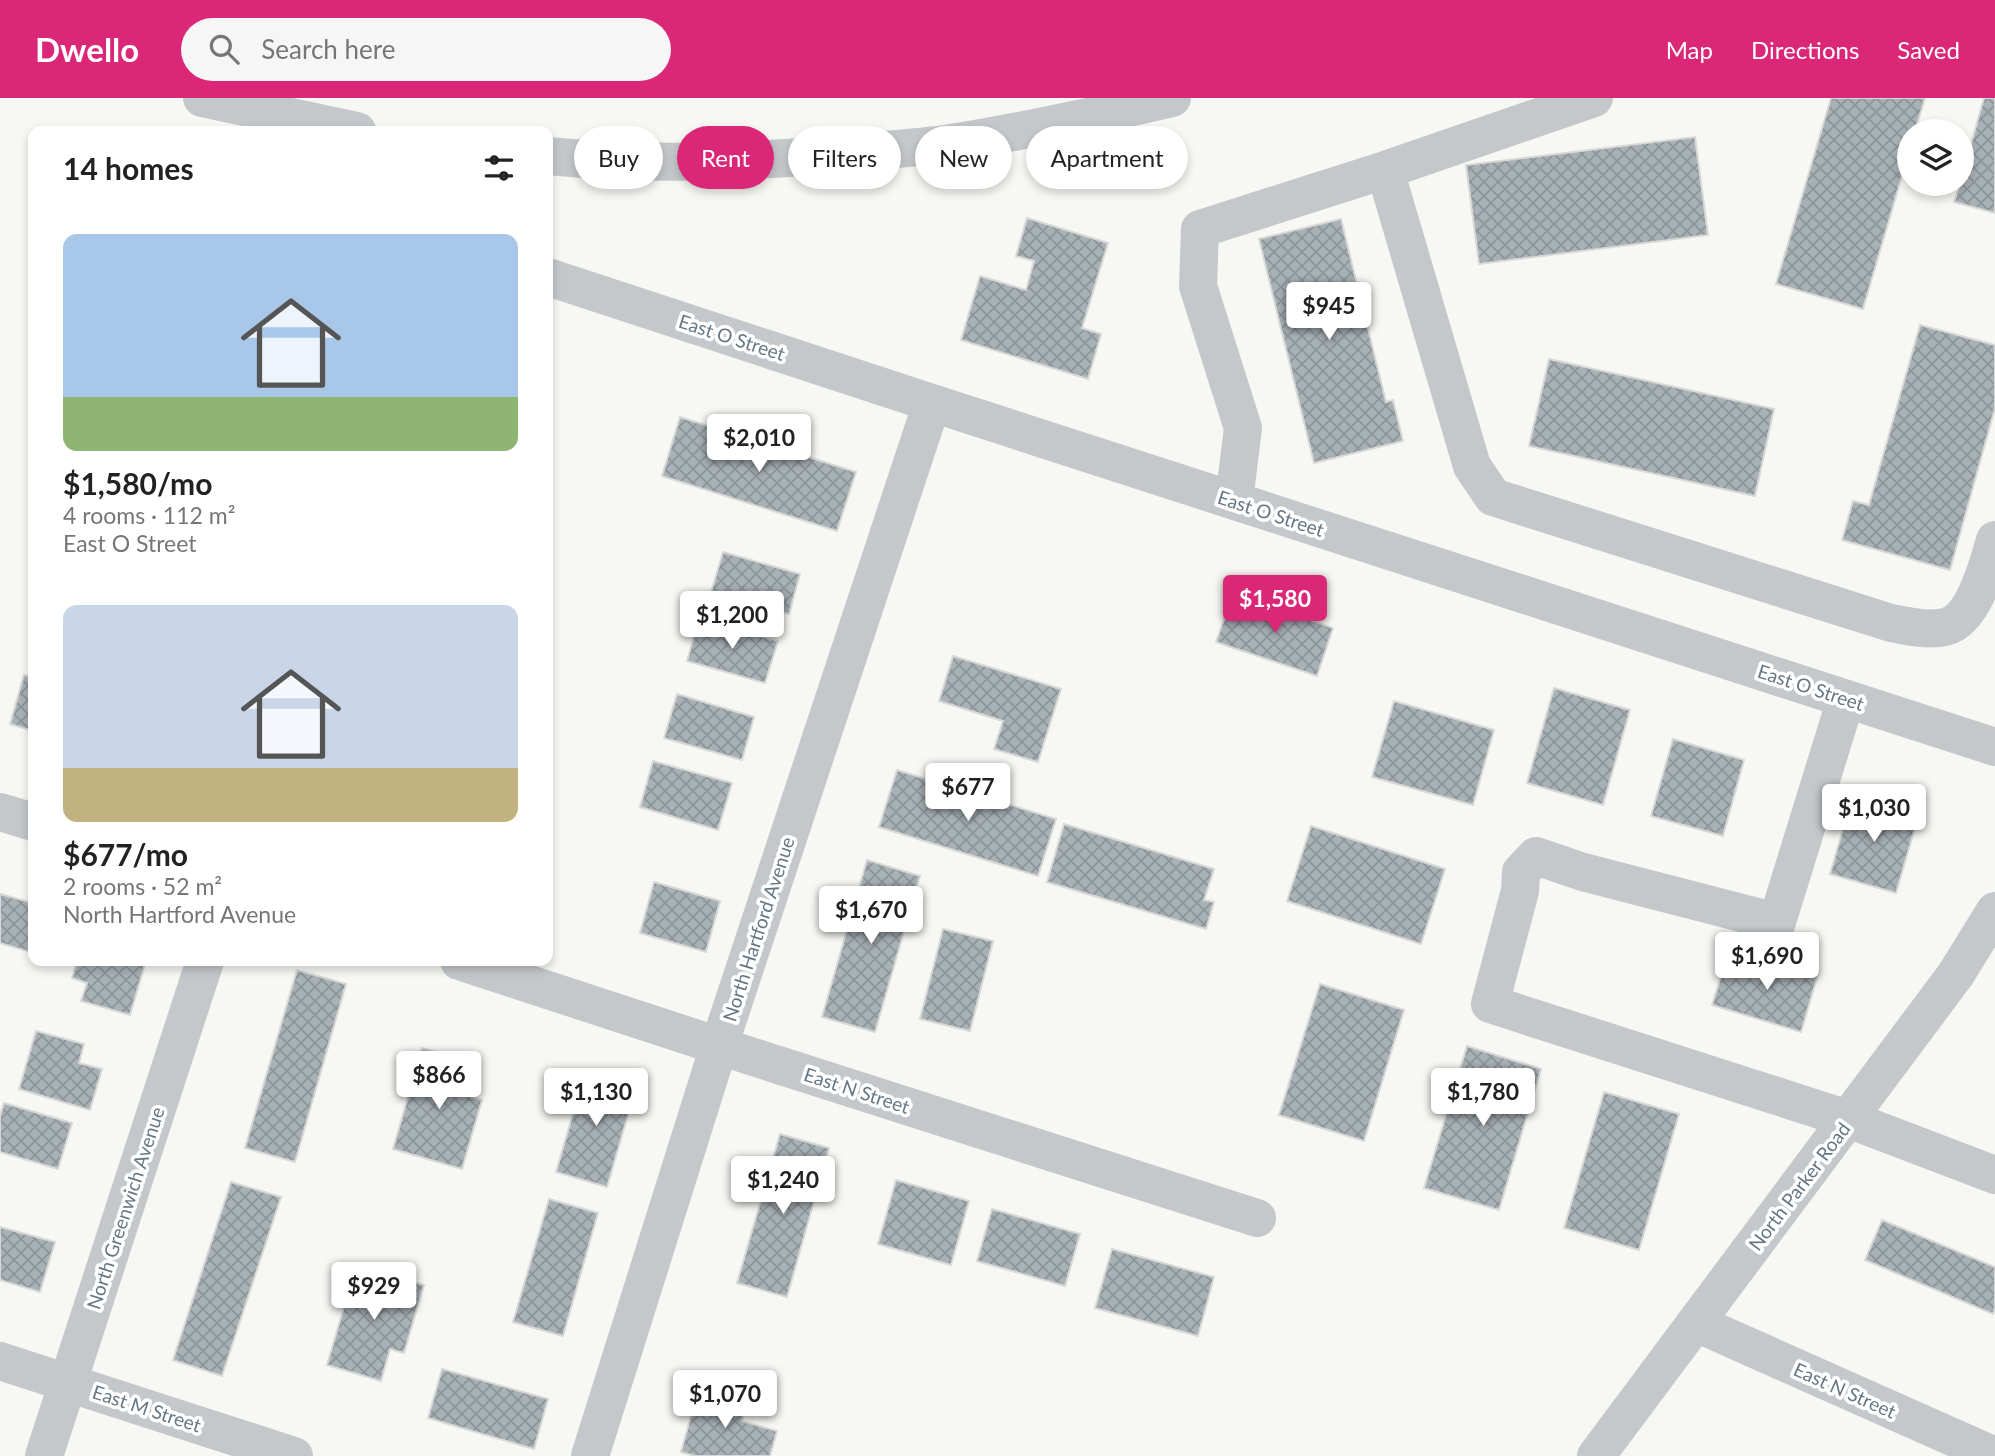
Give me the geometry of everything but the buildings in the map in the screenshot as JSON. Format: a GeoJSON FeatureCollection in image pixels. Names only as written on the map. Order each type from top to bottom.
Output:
{"type":"FeatureCollection","features":[{"type":"Feature","properties":{"kind":"street"},"geometry":{"type":"LineString","coordinates":[[202,98],[271,122],[309,126]]}},
{"type":"Feature","properties":{"kind":"street"},"geometry":{"type":"LineString","coordinates":[[553,157],[583,160],[730,162],[937,145],[1052,125],[1172,98]]}},
{"type":"Feature","properties":{"kind":"street"},"geometry":{"type":"LineString","coordinates":[[1234,501],[1243,428],[1198,286],[1200,229],[1385,170],[1594,98]]}},
{"type":"Feature","properties":{"kind":"street"},"geometry":{"type":"LineString","coordinates":[[1385,170],[1472,466],[1493,498],[1891,623],[1919,628],[1947,626],[1964,614],[1980,589],[1995,540]]}},
{"type":"Feature","properties":{"kind":"street","name":"East O Street"},"geometry":{"type":"LineString","coordinates":[[553,278],[1995,747]]}},
{"type":"Feature","properties":{"kind":"street","name":"North Hartford Avenue"},"geometry":{"type":"LineString","coordinates":[[590,1456],[719,1046],[932,403]]}},
{"type":"Feature","properties":{"kind":"street"},"geometry":{"type":"LineString","coordinates":[[1846,699],[1777,922],[1583,872],[1536,856],[1521,872],[1520,891],[1490,1004],[1848,1119],[1995,1175]]}},
{"type":"Feature","properties":{"kind":"street"},"geometry":{"type":"LineString","coordinates":[[0,811],[28,820]]}},
{"type":"Feature","properties":{"kind":"street","name":"North Parker Road"},"geometry":{"type":"LineString","coordinates":[[1596,1456],[1956,974],[1995,911]]}},
{"type":"Feature","properties":{"kind":"street","name":"North Greenwich Avenue"},"geometry":{"type":"LineString","coordinates":[[44,1456],[203,966]]}},
{"type":"Feature","properties":{"kind":"street","name":"East N Street"},"geometry":{"type":"LineString","coordinates":[[473,966],[1257,1218]]}},
{"type":"Feature","properties":{"kind":"street","name":"East N Street"},"geometry":{"type":"LineString","coordinates":[[1696,1323],[1954,1448],[1995,1456]]}},
{"type":"Feature","properties":{"kind":"street","name":"East M Street"},"geometry":{"type":"LineString","coordinates":[[0,1361],[294,1456]]}}]}
